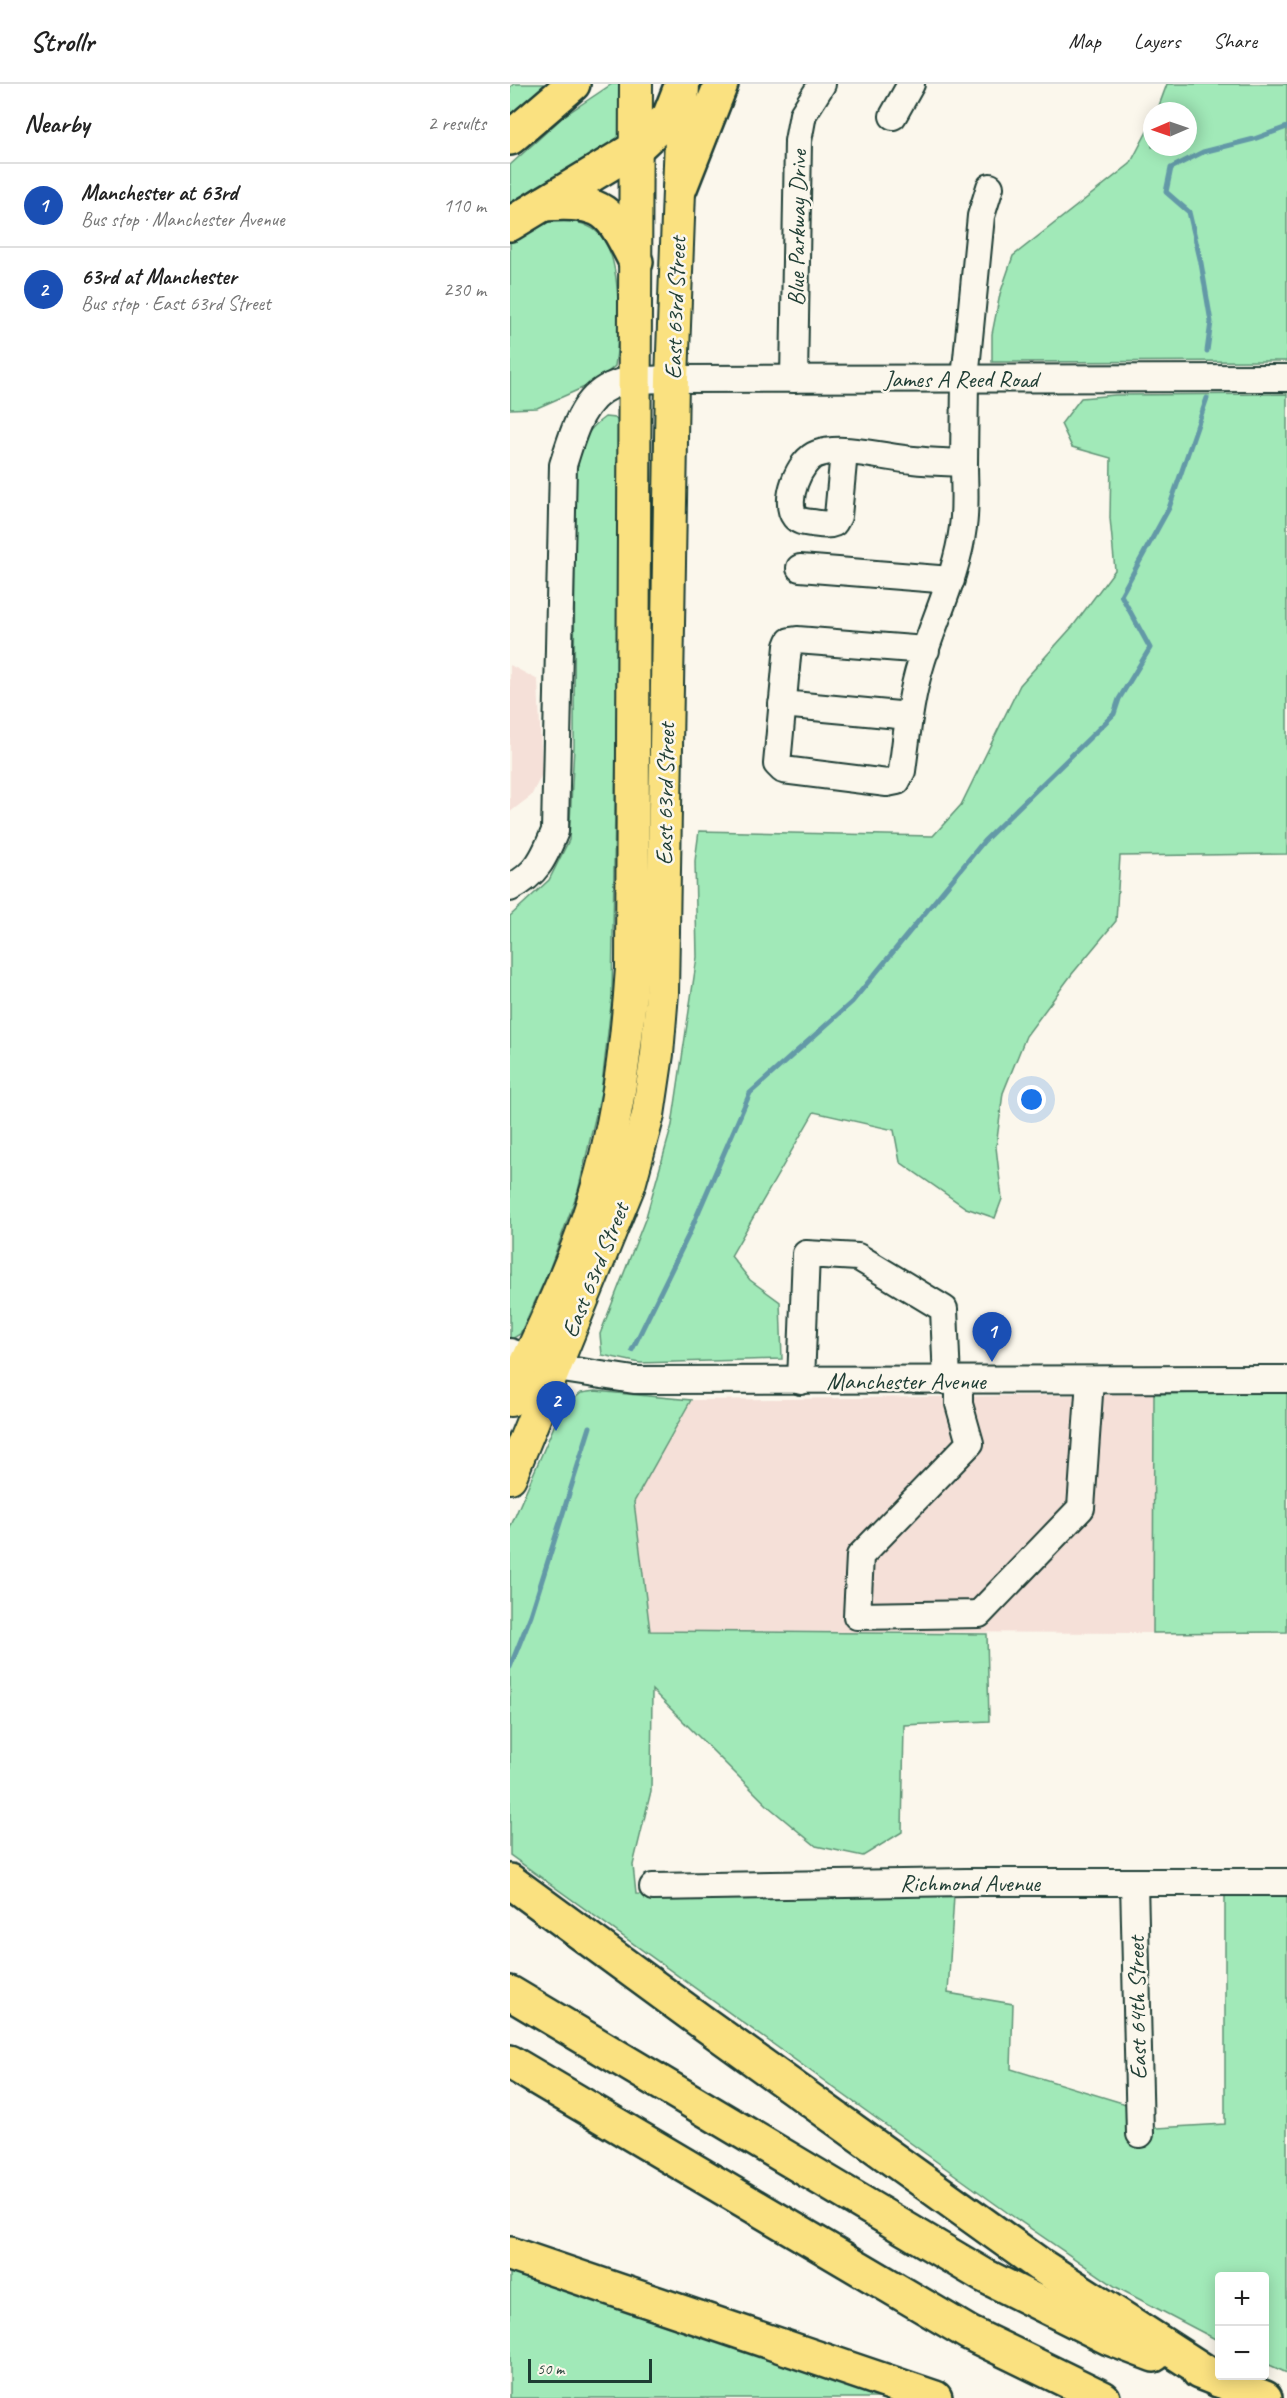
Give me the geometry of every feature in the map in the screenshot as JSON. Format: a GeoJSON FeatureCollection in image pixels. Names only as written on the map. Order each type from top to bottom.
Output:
{"type":"FeatureCollection","features":[{"type":"Feature","properties":{"kind":"highway"},"geometry":{"type":"LineString","coordinates":[[510,138],[573,84]]}},
{"type":"Feature","properties":{"kind":"highway"},"geometry":{"type":"LineString","coordinates":[[510,224],[636,148],[669,117],[682,84]]}},
{"type":"Feature","properties":{"kind":"highway"},"geometry":{"type":"LineString","coordinates":[[680,188],[721,84]]}},
{"type":"Feature","properties":{"kind":"highway"},"geometry":{"type":"LineString","coordinates":[[543,204],[574,202],[606,212],[619,228],[636,262]]}},
{"type":"Feature","properties":{"kind":"highway"},"geometry":{"type":"LineString","coordinates":[[510,1881],[1040,2265],[1215,2378]]}},
{"type":"Feature","properties":{"kind":"highway"},"geometry":{"type":"LineString","coordinates":[[510,1993],[983,2275],[1109,2338],[1215,2379]]}},
{"type":"Feature","properties":{"kind":"highway"},"geometry":{"type":"LineString","coordinates":[[510,2062],[969,2333],[1103,2398]]}},
{"type":"Feature","properties":{"kind":"highway"},"geometry":{"type":"LineString","coordinates":[[510,2254],[935,2398]]}},
{"type":"Feature","properties":{"kind":"highway"},"geometry":{"type":"LineString","coordinates":[[1218,2380],[1266,2398]]}},
{"type":"Feature","properties":{"kind":"main road","name":"East 63rd Street"},"geometry":{"type":"LineString","coordinates":[[510,1478],[531,1359],[582,1237],[603,1167],[619,1096],[627,1039],[632,968],[636,84]]}},
{"type":"Feature","properties":{"kind":"main road","name":"East 63rd Street"},"geometry":{"type":"LineString","coordinates":[[510,1400],[630,1185],[648,1114],[657,1054],[662,981],[672,379],[682,84]]}},
{"type":"Feature","properties":{"kind":"street","name":"Blue Parkway Drive"},"geometry":{"type":"LineString","coordinates":[[794,379],[798,141],[804,114],[822,84]]}},
{"type":"Feature","properties":{"kind":"street"},"geometry":{"type":"LineString","coordinates":[[893,116],[911,84]]}},
{"type":"Feature","properties":{"kind":"street"},"geometry":{"type":"LineString","coordinates":[[926,650],[790,641],[777,764],[783,770],[887,783],[897,781],[902,771],[911,702],[926,650],[956,564],[964,525],[965,379],[981,216],[990,187]]}},
{"type":"Feature","properties":{"kind":"street","name":"James A Reed Road"},"geometry":{"type":"LineString","coordinates":[[510,888],[527,880],[544,858],[555,831],[563,465],[574,431],[591,400],[611,386],[635,381],[672,379],[1287,378]]}},
{"type":"Feature","properties":{"kind":"street"},"geometry":{"type":"LineString","coordinates":[[844,452],[964,463]]}},
{"type":"Feature","properties":{"kind":"street"},"geometry":{"type":"LineString","coordinates":[[800,568],[951,580]]}},
{"type":"Feature","properties":{"kind":"street"},"geometry":{"type":"LineString","coordinates":[[782,704],[909,716]]}},
{"type":"Feature","properties":{"kind":"street"},"geometry":{"type":"LineString","coordinates":[[801,1381],[806,1254],[858,1257],[944,1309],[953,1381],[970,1443],[860,1556],[857,1616],[979,1614],[1081,1508],[1090,1380]]}},
{"type":"Feature","properties":{"kind":"street","name":"Manchester Avenue"},"geometry":{"type":"LineString","coordinates":[[531,1359],[634,1380],[1287,1380]]}},
{"type":"Feature","properties":{"kind":"street","name":"Richmond Avenue"},"geometry":{"type":"LineString","coordinates":[[653,1887],[967,1882],[1287,1882]]}},
{"type":"Feature","properties":{"kind":"street","name":"East 64th Street"},"geometry":{"type":"LineString","coordinates":[[1134,1882],[1140,2134]]}},
{"type":"Feature","properties":{"kind":"shaded area"},"geometry":{"type":"Polygon","coordinates":[[[510,665],[538,680],[542,774],[531,796],[510,812],[510,665]]]}},
{"type":"Feature","properties":{"kind":"shaded area"},"geometry":{"type":"Polygon","coordinates":[[[1154,1394],[1153,1633],[650,1631],[634,1502],[691,1400],[1154,1394]]]}},
{"type":"Feature","properties":{"kind":"green space"},"geometry":{"type":"Polygon","coordinates":[[[514,84],[554,84],[510,123],[510,87],[514,84]]]}},
{"type":"Feature","properties":{"kind":"green space"},"geometry":{"type":"Polygon","coordinates":[[[612,84],[624,84],[623,139],[510,208],[510,165],[564,116],[612,84]]]}},
{"type":"Feature","properties":{"kind":"green space"},"geometry":{"type":"Polygon","coordinates":[[[1167,84],[1287,84],[1287,361],[992,362],[992,334],[1000,294],[1013,256],[1130,164],[1143,139],[1143,156],[1197,156],[1197,102],[1160,102],[1167,84]]]}},
{"type":"Feature","properties":{"kind":"green space"},"geometry":{"type":"Polygon","coordinates":[[[560,218],[593,229],[609,248],[618,299],[615,366],[596,382],[537,408],[510,409],[510,239],[529,228],[560,218]]]}},
{"type":"Feature","properties":{"kind":"green space"},"geometry":{"type":"Polygon","coordinates":[[[1287,394],[1287,854],[1120,856],[1116,921],[1072,974],[1026,1036],[1003,1093],[996,1147],[1002,1199],[995,1218],[966,1208],[900,1162],[894,1130],[814,1112],[731,1256],[750,1280],[780,1302],[782,1359],[640,1363],[602,1355],[600,1334],[646,1217],[672,1125],[697,957],[695,861],[699,831],[933,836],[961,805],[1020,685],[1073,626],[1115,570],[1110,518],[1111,458],[1072,447],[1061,424],[1081,398],[1115,395],[1287,394]]]}},
{"type":"Feature","properties":{"kind":"green space"},"geometry":{"type":"Polygon","coordinates":[[[605,417],[615,418],[621,424],[612,997],[601,1093],[578,1191],[548,1273],[520,1334],[512,1339],[510,1338],[510,916],[549,880],[569,840],[574,747],[575,461],[586,436],[605,417]]]}},
{"type":"Feature","properties":{"kind":"green space"},"geometry":{"type":"Polygon","coordinates":[[[595,1391],[691,1400],[634,1502],[650,1631],[987,1634],[989,1721],[904,1725],[902,1832],[863,1856],[816,1846],[769,1807],[652,1690],[651,1791],[633,1865],[636,1894],[954,1895],[948,1993],[1013,2004],[1011,2069],[1139,2108],[1139,2129],[1225,2124],[1225,1891],[1287,1894],[1287,2373],[1269,2365],[1269,2272],[1215,2272],[1215,2339],[1116,2287],[1008,2213],[510,1855],[510,1528],[561,1410],[581,1393],[595,1391]]]}},
{"type":"Feature","properties":{"kind":"green space"},"geometry":{"type":"Polygon","coordinates":[[[1287,1391],[1287,1632],[1153,1633],[1154,1394],[1287,1391]]]}},
{"type":"Feature","properties":{"kind":"green space"},"geometry":{"type":"Polygon","coordinates":[[[510,2266],[898,2398],[510,2398],[510,2266]]]}},
{"type":"Feature","properties":{"kind":"waterway"},"geometry":{"type":"LineString","coordinates":[[1207,351],[1211,322],[1201,263],[1189,212],[1166,192],[1171,168],[1203,152],[1254,139],[1287,127]]}},
{"type":"Feature","properties":{"kind":"waterway"},"geometry":{"type":"LineString","coordinates":[[632,1350],[688,1236],[750,1093],[852,1002],[984,841],[1114,714],[1119,699],[1150,648],[1121,595],[1169,508],[1207,398]]}},
{"type":"Feature","properties":{"kind":"waterway"},"geometry":{"type":"LineString","coordinates":[[510,1667],[531,1615],[590,1427]]}},
{"type":"Feature","properties":{"kind":"place","name":"Manchester at 63rd"},"geometry":{"type":"Point","coordinates":[992,1362]}},
{"type":"Feature","properties":{"kind":"place","name":"63rd at Manchester"},"geometry":{"type":"Point","coordinates":[556,1431]}}]}
